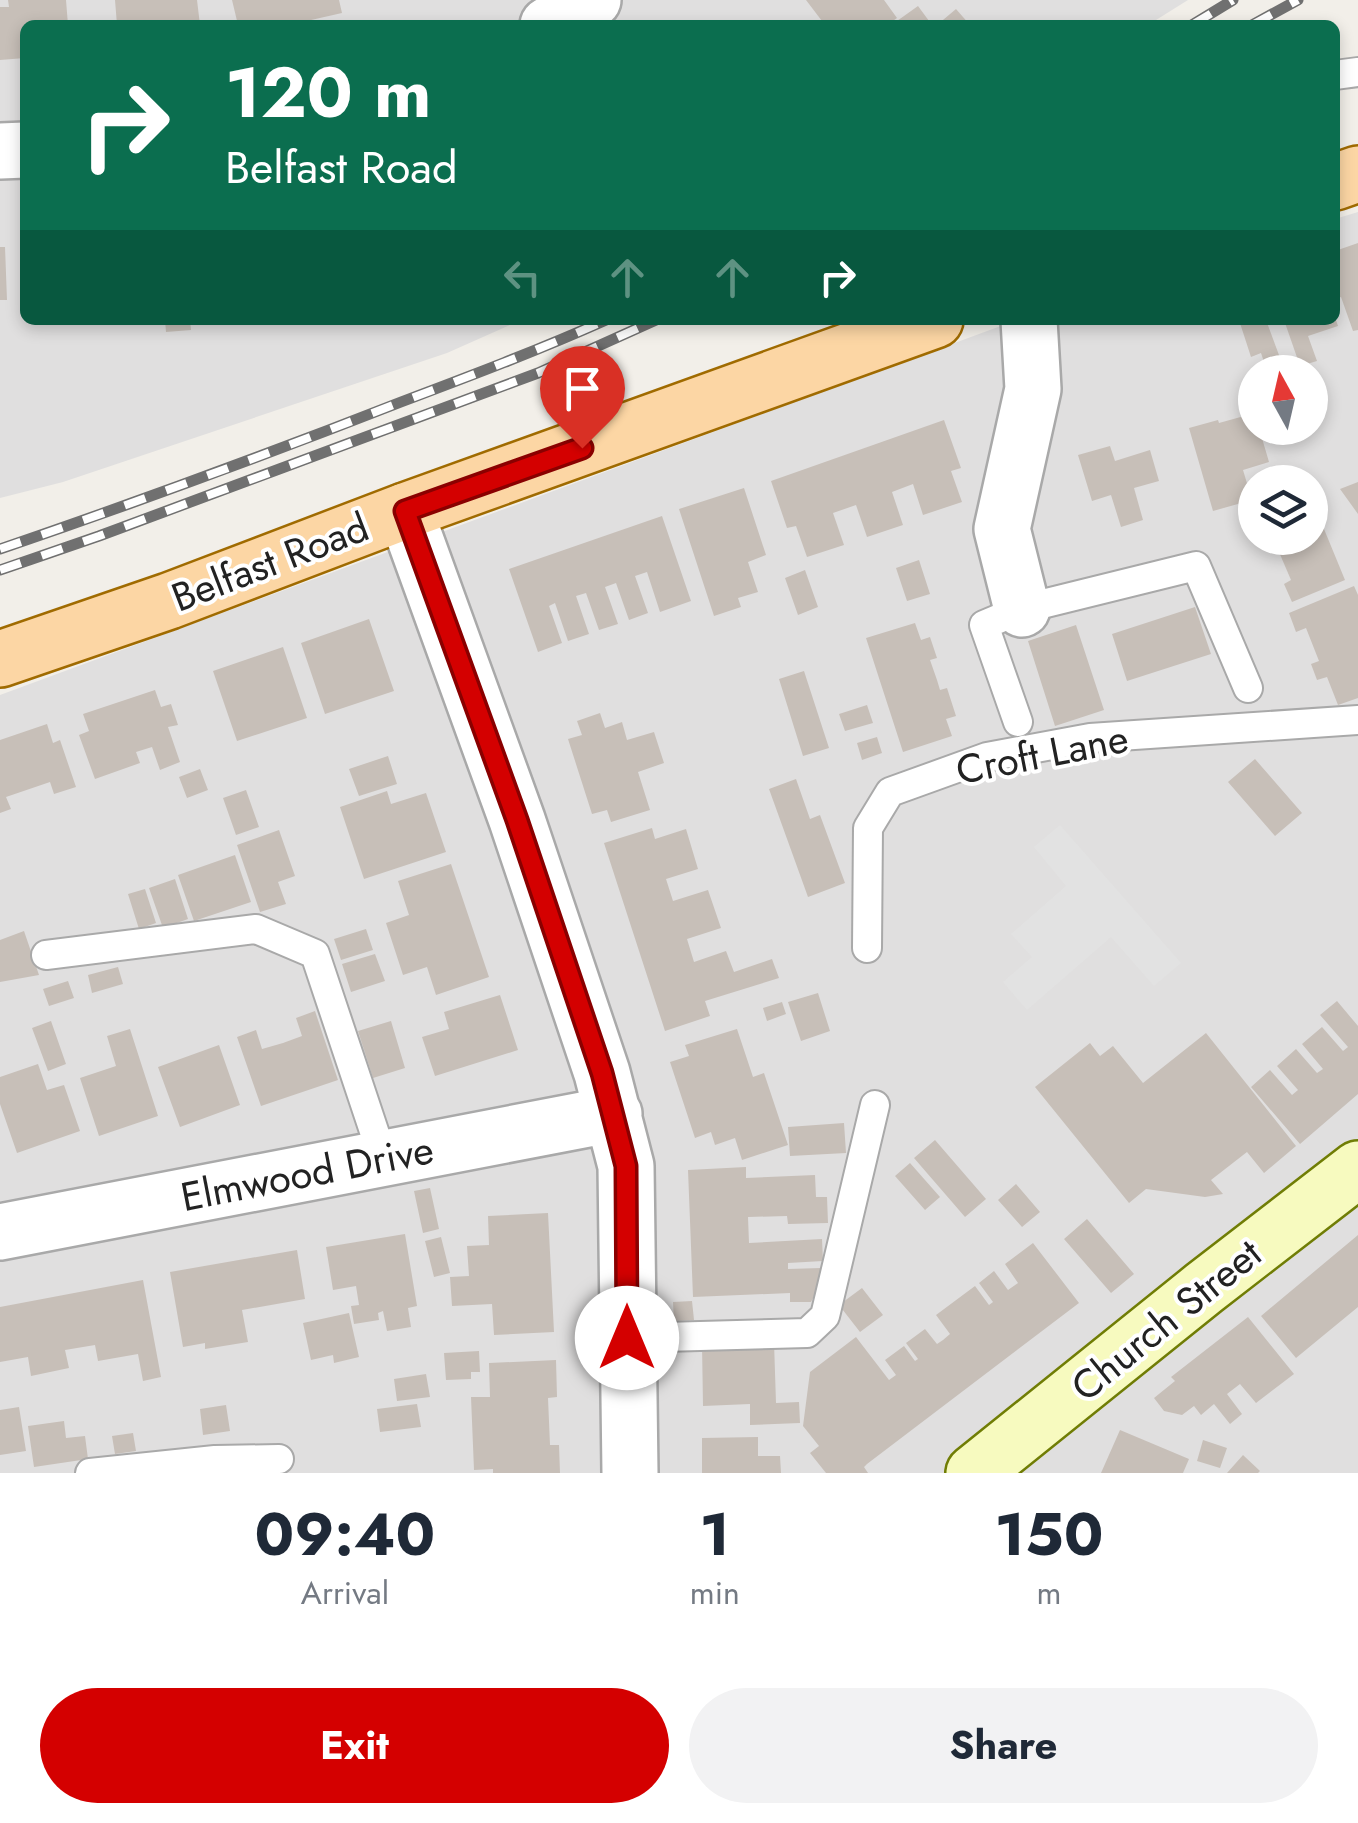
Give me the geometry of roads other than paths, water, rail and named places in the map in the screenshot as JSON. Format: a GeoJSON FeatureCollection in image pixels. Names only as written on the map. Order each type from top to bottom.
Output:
{"type":"FeatureCollection","features":[{"type":"Feature","properties":{"kind":"main road","name":"Belfast Road"},"geometry":{"type":"LineString","coordinates":[[0,659],[921,325]]}},
{"type":"Feature","properties":{"kind":"main road","name":"Church Street"},"geometry":{"type":"LineString","coordinates":[[974,1473],[1358,1169]]}},
{"type":"Feature","properties":{"kind":"street"},"geometry":{"type":"LineString","coordinates":[[557,20],[594,0]]}},
{"type":"Feature","properties":{"kind":"street"},"geometry":{"type":"LineString","coordinates":[[1022,609],[1002,528],[1033,389],[1029,325]]}},
{"type":"Feature","properties":{"kind":"street"},"geometry":{"type":"LineString","coordinates":[[405,511],[524,838],[614,1114],[626,1166],[630,1473]]}},
{"type":"Feature","properties":{"kind":"street","name":"Elmwood Drive"},"geometry":{"type":"LineString","coordinates":[[0,1232],[614,1114]]}},
{"type":"Feature","properties":{"kind":"lane"},"geometry":{"type":"LineString","coordinates":[[1018,722],[984,625],[1022,609],[1196,566],[1248,688]]}},
{"type":"Feature","properties":{"kind":"lane","name":"Croft Lane"},"geometry":{"type":"LineString","coordinates":[[867,948],[868,828],[890,792],[987,757],[1090,738],[1358,720]]}},
{"type":"Feature","properties":{"kind":"lane"},"geometry":{"type":"LineString","coordinates":[[46,956],[256,929],[314,954],[383,1158]]}},
{"type":"Feature","properties":{"kind":"lane"},"geometry":{"type":"LineString","coordinates":[[627,1338],[808,1334],[825,1316],[874,1105]]}},
{"type":"Feature","properties":{"kind":"lane"},"geometry":{"type":"LineString","coordinates":[[90,1473],[216,1467],[279,1459]]}},
{"type":"Feature","properties":{"kind":"railway"},"geometry":{"type":"LineString","coordinates":[[1200,20],[1233,0]]}},
{"type":"Feature","properties":{"kind":"railway"},"geometry":{"type":"LineString","coordinates":[[1261,20],[1298,0]]}},
{"type":"Feature","properties":{"kind":"railway"},"geometry":{"type":"LineString","coordinates":[[0,549],[301,440],[594,325]]}},
{"type":"Feature","properties":{"kind":"railway"},"geometry":{"type":"LineString","coordinates":[[0,570],[538,373],[645,325]]}}]}
